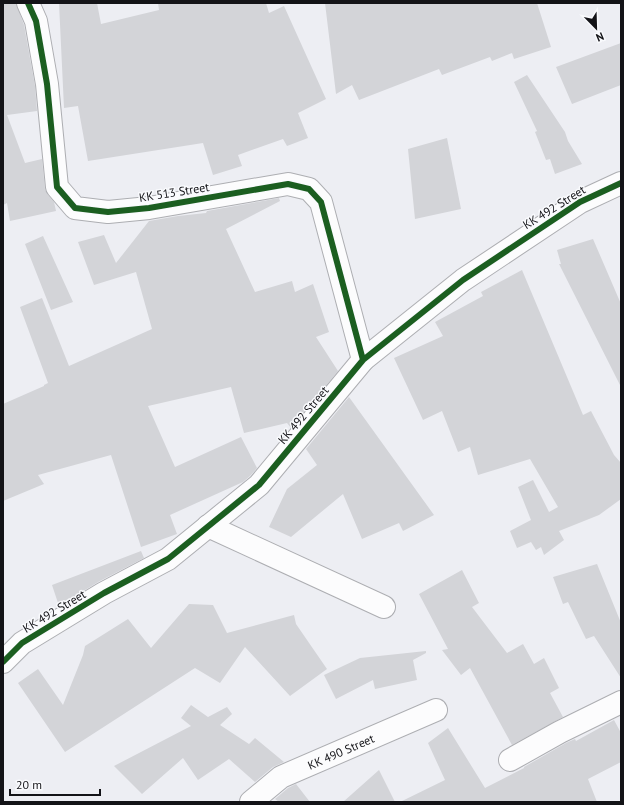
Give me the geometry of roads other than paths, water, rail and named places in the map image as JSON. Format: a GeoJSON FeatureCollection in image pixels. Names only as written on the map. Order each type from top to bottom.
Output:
{"type":"FeatureCollection","features":[{"type":"Feature","properties":{"kind":"street","name":"KK 513 Street"},"geometry":{"type":"LineString","coordinates":[[28,3],[36,21],[47,84],[57,187],[75,208],[108,212],[149,208],[288,184],[309,189],[321,202],[363,360]]}},
{"type":"Feature","properties":{"kind":"street","name":"KK 492 Street"},"geometry":{"type":"LineString","coordinates":[[3,662],[22,643],[104,593],[168,559],[259,485],[363,360],[463,280],[580,202],[621,183]]}},
{"type":"Feature","properties":{"kind":"street"},"geometry":{"type":"LineString","coordinates":[[208,526],[384,607]]}},
{"type":"Feature","properties":{"kind":"street"},"geometry":{"type":"LineString","coordinates":[[510,760],[560,732],[621,702]]}},
{"type":"Feature","properties":{"kind":"street","name":"KK 490 Street"},"geometry":{"type":"LineString","coordinates":[[251,802],[281,777],[436,710]]}}]}
